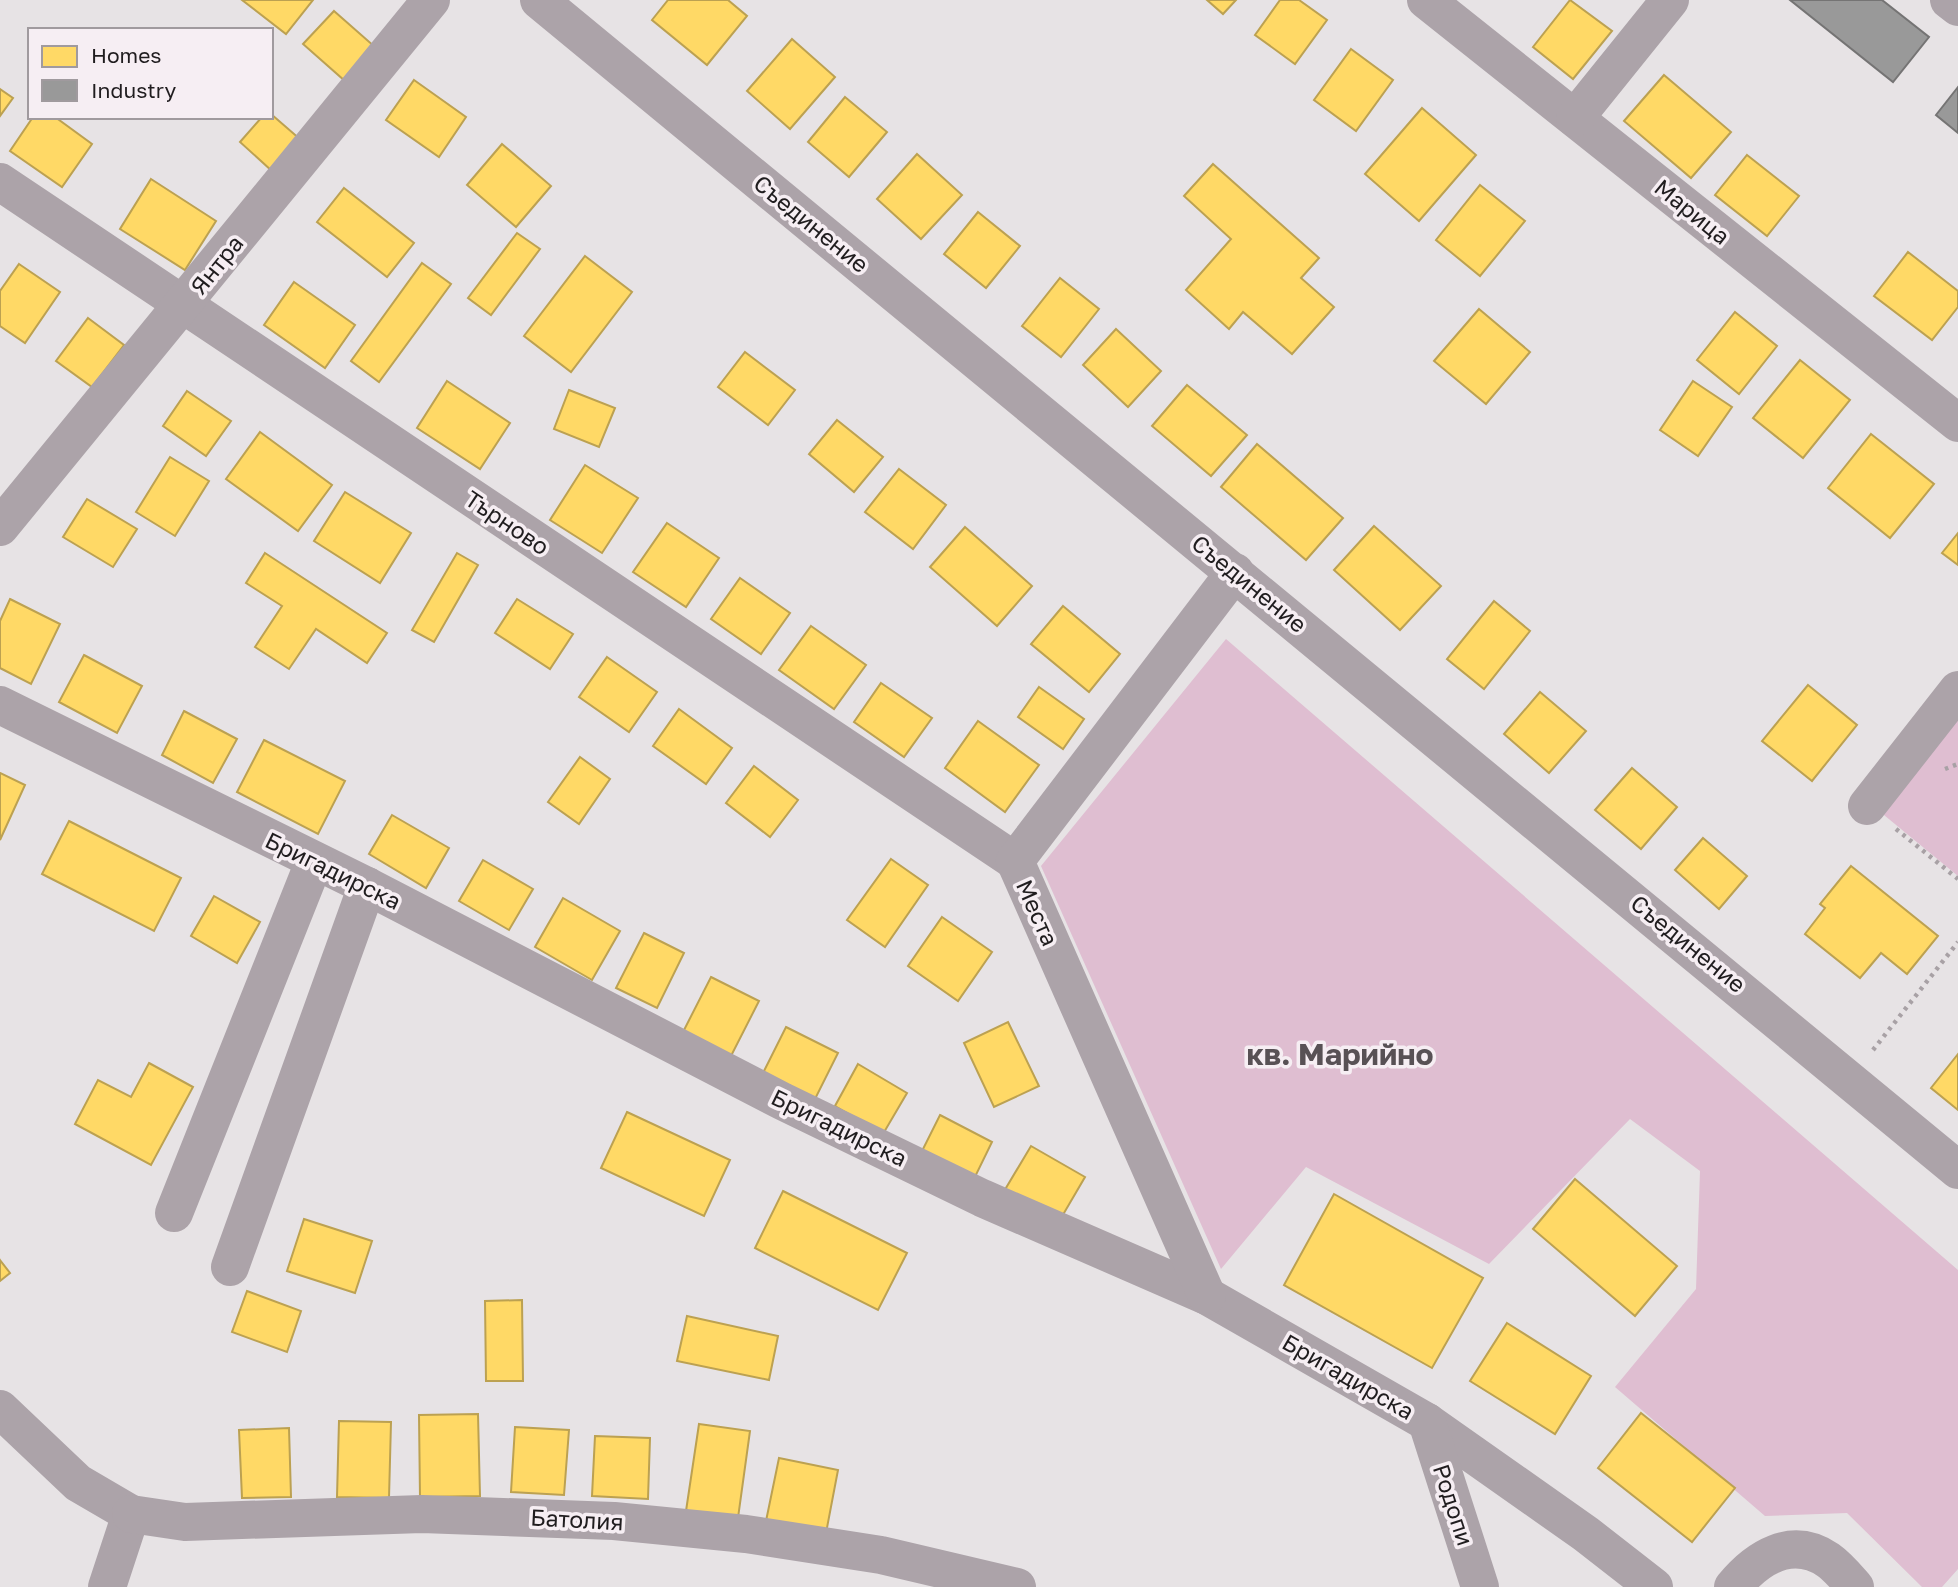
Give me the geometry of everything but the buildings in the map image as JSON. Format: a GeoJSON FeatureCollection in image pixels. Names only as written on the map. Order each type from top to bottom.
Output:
{"type":"FeatureCollection","features":[{"type":"Feature","properties":{"kind":"street","name":"Янтра"},"geometry":{"type":"LineString","coordinates":[[0,527],[183,307],[431,0]]}},
{"type":"Feature","properties":{"kind":"street","name":"Съединение"},"geometry":{"type":"LineString","coordinates":[[539,0],[1850,1078],[1958,1170]]}},
{"type":"Feature","properties":{"kind":"street","name":"Марица"},"geometry":{"type":"LineString","coordinates":[[1426,0],[1958,423]]}},
{"type":"Feature","properties":{"kind":"street"},"geometry":{"type":"LineString","coordinates":[[1575,118],[1670,0]]}},
{"type":"Feature","properties":{"kind":"street"},"geometry":{"type":"LineString","coordinates":[[1949,0],[1958,7]]}},
{"type":"Feature","properties":{"kind":"street","name":"Търново"},"geometry":{"type":"LineString","coordinates":[[0,182],[183,307],[1015,861]]}},
{"type":"Feature","properties":{"kind":"street","name":"Места"},"geometry":{"type":"LineString","coordinates":[[1207,1296],[1015,861],[1235,572]]}},
{"type":"Feature","properties":{"kind":"street"},"geometry":{"type":"LineString","coordinates":[[1867,806],[1958,690]]}},
{"type":"Feature","properties":{"kind":"street","name":"Бригадирска"},"geometry":{"type":"LineString","coordinates":[[0,705],[367,886],[782,1101],[982,1198],[1207,1296],[1427,1422],[1586,1534],[1654,1587]]}},
{"type":"Feature","properties":{"kind":"street"},"geometry":{"type":"LineString","coordinates":[[173,1213],[314,862]]}},
{"type":"Feature","properties":{"kind":"street"},"geometry":{"type":"LineString","coordinates":[[230,1267],[367,886]]}},
{"type":"Feature","properties":{"kind":"street"},"geometry":{"type":"LineString","coordinates":[[0,1409],[78,1483],[131,1514],[107,1587]]}},
{"type":"Feature","properties":{"kind":"street","name":"Родопи"},"geometry":{"type":"LineString","coordinates":[[1427,1422],[1480,1587]]}},
{"type":"Feature","properties":{"kind":"street","name":"Батолия"},"geometry":{"type":"LineString","coordinates":[[131,1514],[185,1522],[422,1514],[614,1521],[746,1534],[881,1555],[1017,1587]]}},
{"type":"Feature","properties":{"kind":"street"},"geometry":{"type":"LineString","coordinates":[[1732,1587],[1749,1568],[1771,1553],[1804,1550],[1827,1559],[1855,1587]]}},
{"type":"Feature","properties":{"kind":"path"},"geometry":{"type":"LineString","coordinates":[[1867,806],[1958,879]]}},
{"type":"Feature","properties":{"kind":"path"},"geometry":{"type":"LineString","coordinates":[[1850,1078],[1958,942]]}},
{"type":"Feature","properties":{"kind":"shaded area"},"geometry":{"type":"Polygon","coordinates":[[[1226,639],[1958,1270],[1958,1569],[1942,1587],[1922,1587],[1847,1513],[1765,1516],[1615,1387],[1696,1289],[1700,1171],[1630,1119],[1489,1264],[1306,1167],[1221,1269],[1041,866],[1226,639]]]}},
{"type":"Feature","properties":{"kind":"shaded area"},"geometry":{"type":"Polygon","coordinates":[[[1958,693],[1958,876],[1867,801],[1958,693]]]}},
{"type":"Feature","properties":{"kind":"district","name":"кв. Марийно"},"geometry":{"type":"Point","coordinates":[1340,1055]}}]}
